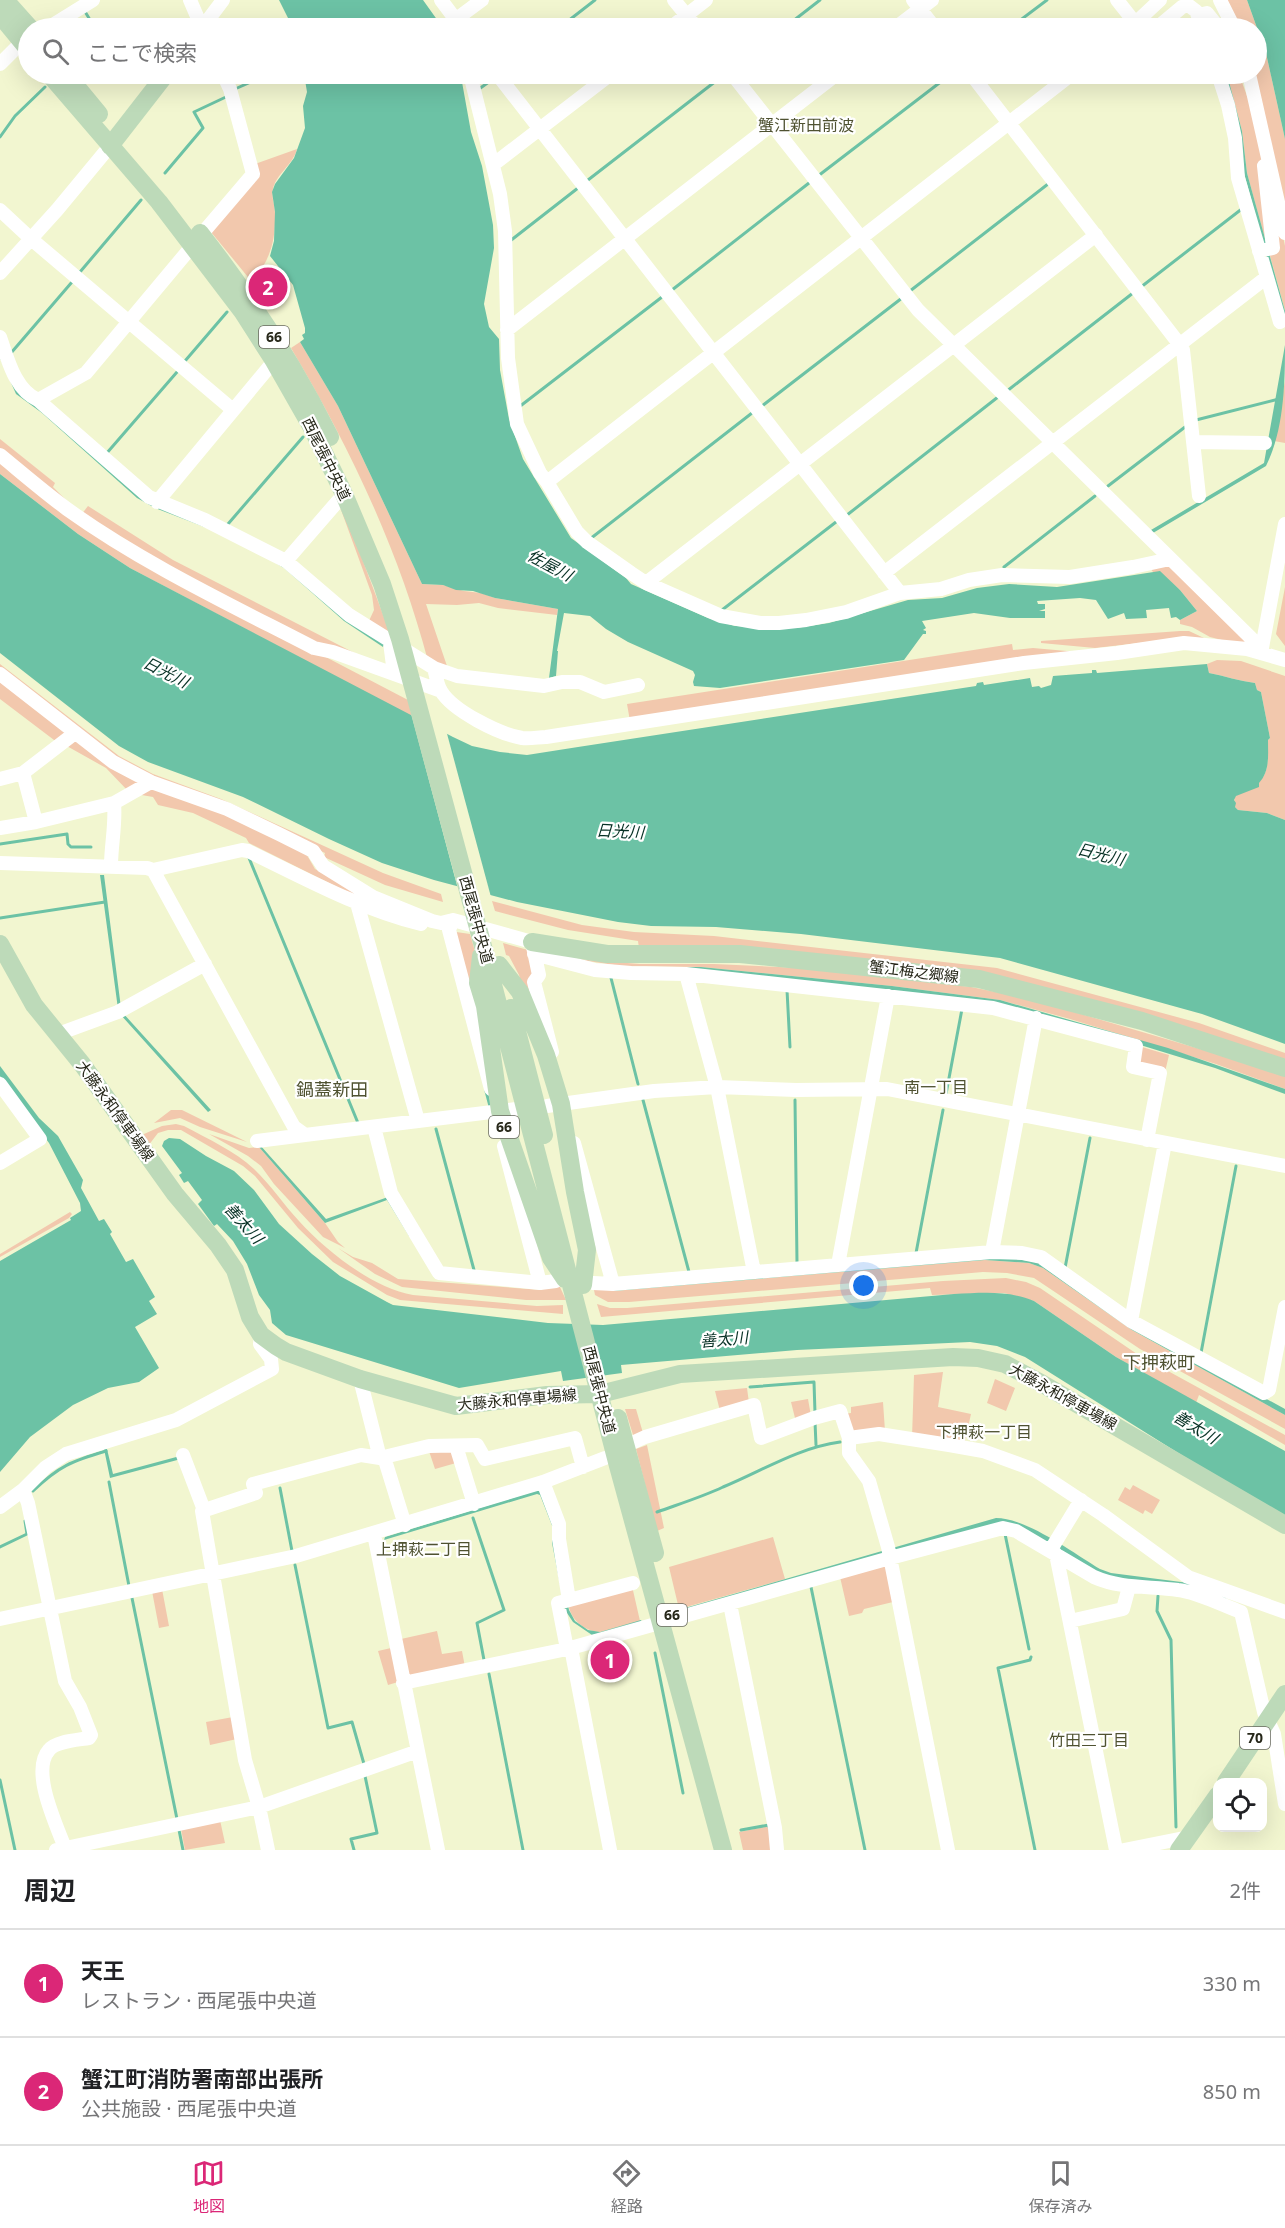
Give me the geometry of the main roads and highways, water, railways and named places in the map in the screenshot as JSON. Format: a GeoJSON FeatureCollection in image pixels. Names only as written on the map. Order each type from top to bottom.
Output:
{"type":"FeatureCollection","features":[{"type":"Feature","properties":{"kind":"main road"},"geometry":{"type":"LineString","coordinates":[[5,0],[18,24]]}},
{"type":"Feature","properties":{"kind":"main road"},"geometry":{"type":"LineString","coordinates":[[0,15],[18,32]]}},
{"type":"Feature","properties":{"kind":"main road","name":"西尾張中央道"},"geometry":{"type":"LineString","coordinates":[[59,84],[114,141],[255,307],[313,403],[364,509],[393,580],[401,641]]}},
{"type":"Feature","properties":{"kind":"main road","name":"西尾張中央道"},"geometry":{"type":"LineString","coordinates":[[73,84],[114,141]]}},
{"type":"Feature","properties":{"kind":"main road"},"geometry":{"type":"LineString","coordinates":[[114,141],[158,84]]}},
{"type":"Feature","properties":{"kind":"main road","name":"西尾張中央道"},"geometry":{"type":"LineString","coordinates":[[197,240],[274,361],[311,426],[344,494],[382,584],[401,641],[583,1296]]}},
{"type":"Feature","properties":{"kind":"main road","name":"大藤永和停車場線"},"geometry":{"type":"LineString","coordinates":[[0,944],[34,1005],[134,1134],[175,1194],[235,1270],[250,1317],[261,1335],[286,1352],[360,1379],[456,1406],[604,1387],[680,1374],[978,1358],[1005,1364],[1041,1383],[1285,1525]]}},
{"type":"Feature","properties":{"kind":"main road","name":"西尾張中央道"},"geometry":{"type":"LineString","coordinates":[[486,946],[499,965],[531,1081],[604,1387],[668,1621],[736,1850]]}},
{"type":"Feature","properties":{"kind":"main road","name":"66"},"geometry":{"type":"LineString","coordinates":[[486,946],[480,959],[478,983],[485,1006],[507,1117],[551,1258],[583,1296]]}},
{"type":"Feature","properties":{"kind":"main road","name":"蟹江梅之郷線"},"geometry":{"type":"LineString","coordinates":[[533,948],[607,954],[740,954],[979,980],[1142,1021],[1285,1068]]}},
{"type":"Feature","properties":{"kind":"main road","name":"66"},"geometry":{"type":"LineString","coordinates":[[499,965],[520,992],[546,1055],[587,1250],[583,1296]]}},
{"type":"Feature","properties":{"kind":"main road","name":"西尾張中央道"},"geometry":{"type":"LineString","coordinates":[[668,1621],[723,1850]]}},
{"type":"Feature","properties":{"kind":"main road","name":"70"},"geometry":{"type":"LineString","coordinates":[[1229,1778],[1285,1694]]}},
{"type":"Feature","properties":{"kind":"main road"},"geometry":{"type":"LineString","coordinates":[[1184,1844],[1213,1801]]}},
{"type":"Feature","properties":{"kind":"water"},"geometry":{"type":"Polygon","coordinates":[[[279,0],[423,0],[436,18],[288,18],[279,0]]]}},
{"type":"Feature","properties":{"kind":"water"},"geometry":{"type":"Polygon","coordinates":[[[1247,0],[1285,0],[1285,139],[1267,58],[1267,18],[1253,18],[1247,0]]]}},
{"type":"Feature","properties":{"kind":"water","name":"佐屋川"},"geometry":{"type":"Polygon","coordinates":[[[306,84],[462,84],[493,225],[494,248],[484,304],[489,327],[499,339],[500,370],[509,419],[523,459],[571,538],[631,584],[708,618],[735,626],[796,628],[829,623],[908,600],[942,598],[977,588],[1009,584],[1057,587],[1160,571],[1197,611],[1180,620],[1176,617],[1171,618],[1169,608],[1146,610],[1147,618],[1126,619],[1124,613],[1108,619],[1096,600],[1080,598],[1037,601],[1038,604],[1045,604],[1045,609],[1039,611],[1045,611],[1045,618],[1010,618],[974,613],[922,621],[926,634],[923,634],[904,660],[720,688],[694,686],[693,671],[628,642],[590,616],[564,613],[557,651],[556,676],[549,678],[558,609],[495,598],[473,591],[456,590],[443,585],[422,584],[338,406],[300,342],[304,339],[302,335],[305,333],[305,328],[293,285],[270,256],[274,241],[275,212],[272,192],[275,184],[294,158],[305,128],[303,106],[307,92],[306,84]]]}},
{"type":"Feature","properties":{"kind":"water"},"geometry":{"type":"Polygon","coordinates":[[[1226,84],[1230,84],[1242,131],[1247,173],[1285,311],[1285,324],[1244,173],[1239,130],[1226,84]]]}},
{"type":"Feature","properties":{"kind":"water"},"geometry":{"type":"Polygon","coordinates":[[[1285,345],[1284,391],[1280,422],[1266,466],[1153,533],[1151,530],[1264,463],[1285,345]]]}},
{"type":"Feature","properties":{"kind":"water"},"geometry":{"type":"Polygon","coordinates":[[[0,351],[36,404],[139,496],[221,531],[273,558],[384,644],[383,647],[344,621],[284,568],[271,560],[220,533],[155,508],[137,498],[42,413],[16,394],[0,358],[0,351]]]}},
{"type":"Feature","properties":{"kind":"water","name":"日光川"},"geometry":{"type":"Polygon","coordinates":[[[0,474],[78,534],[130,568],[453,737],[472,746],[500,752],[527,755],[976,686],[977,683],[983,682],[984,685],[1030,678],[1032,687],[1041,688],[1051,685],[1053,676],[1092,673],[1092,670],[1096,670],[1097,673],[1207,664],[1209,673],[1255,683],[1257,690],[1261,692],[1270,738],[1267,768],[1259,787],[1236,796],[1234,800],[1238,810],[1267,813],[1285,820],[1285,1044],[1202,1014],[1000,958],[801,934],[716,927],[651,926],[618,922],[517,902],[434,880],[382,863],[243,797],[148,762],[119,746],[0,653],[0,474]]]}},
{"type":"Feature","properties":{"kind":"water"},"geometry":{"type":"Polygon","coordinates":[[[100,875],[104,875],[121,1008],[118,1009],[100,875]]]}},
{"type":"Feature","properties":{"kind":"water"},"geometry":{"type":"Polygon","coordinates":[[[639,967],[701,967],[892,986],[1000,1000],[1168,1048],[1285,1089],[1285,1094],[1215,1068],[1069,1023],[639,967]]]}},
{"type":"Feature","properties":{"kind":"water"},"geometry":{"type":"Polygon","coordinates":[[[122,1012],[211,1110],[208,1112],[120,1014],[122,1012]]]}},
{"type":"Feature","properties":{"kind":"water"},"geometry":{"type":"Polygon","coordinates":[[[0,1066],[39,1118],[58,1136],[83,1180],[81,1188],[99,1221],[104,1219],[126,1262],[133,1259],[155,1297],[149,1301],[157,1314],[135,1327],[159,1368],[139,1382],[108,1388],[73,1405],[30,1437],[0,1472],[0,1261],[71,1220],[70,1218],[81,1211],[80,1203],[49,1143],[0,1076],[0,1066]]]}},
{"type":"Feature","properties":{"kind":"water","name":"善太川"},"geometry":{"type":"Polygon","coordinates":[[[169,1138],[180,1139],[234,1171],[254,1190],[279,1224],[312,1254],[340,1276],[393,1305],[548,1323],[603,1325],[954,1294],[994,1293],[1014,1295],[1034,1301],[1116,1357],[1285,1451],[1285,1520],[1025,1357],[997,1346],[970,1342],[797,1350],[621,1365],[622,1373],[563,1381],[561,1371],[459,1388],[286,1335],[272,1323],[270,1310],[259,1295],[247,1264],[233,1241],[217,1224],[214,1226],[198,1204],[202,1200],[188,1181],[184,1183],[179,1175],[182,1173],[162,1146],[169,1138]]]}},
{"type":"Feature","properties":{"kind":"water"},"geometry":{"type":"Polygon","coordinates":[[[260,1145],[326,1219],[388,1197],[412,1234],[409,1236],[387,1200],[325,1223],[259,1147],[260,1145]]]}},
{"type":"Feature","properties":{"kind":"water"},"geometry":{"type":"Polygon","coordinates":[[[990,1255],[1043,1263],[1133,1326],[1285,1409],[1285,1415],[1132,1330],[1043,1268],[1029,1263],[985,1260],[613,1291],[612,1288],[990,1255]]]}},
{"type":"Feature","properties":{"kind":"water"},"geometry":{"type":"Polygon","coordinates":[[[104,1449],[107,1449],[113,1474],[180,1456],[181,1459],[110,1478],[104,1449]]]}},
{"type":"Feature","properties":{"kind":"water"},"geometry":{"type":"Polygon","coordinates":[[[538,1490],[542,1491],[556,1528],[556,1547],[569,1610],[575,1621],[588,1630],[600,1632],[641,1620],[643,1624],[592,1635],[573,1622],[565,1610],[552,1543],[553,1528],[540,1495],[537,1494],[384,1540],[385,1537],[538,1490]]]}},
{"type":"Feature","properties":{"kind":"water"},"geometry":{"type":"Polygon","coordinates":[[[996,1518],[1022,1524],[1035,1530],[1100,1569],[1111,1573],[1189,1583],[1227,1596],[1225,1602],[1110,1579],[1019,1528],[685,1611],[685,1608],[996,1518]]]}},
{"type":"Feature","properties":{"kind":"waterway"},"geometry":{"type":"LineString","coordinates":[[572,18],[595,0]]}},
{"type":"Feature","properties":{"kind":"waterway"},"geometry":{"type":"LineString","coordinates":[[797,18],[820,0]]}},
{"type":"Feature","properties":{"kind":"waterway"},"geometry":{"type":"LineString","coordinates":[[1023,18],[1047,0]]}},
{"type":"Feature","properties":{"kind":"waterway"},"geometry":{"type":"LineString","coordinates":[[84,10],[89,18]]}},
{"type":"Feature","properties":{"kind":"waterway"},"geometry":{"type":"LineString","coordinates":[[235,89],[246,84]]}},
{"type":"Feature","properties":{"kind":"waterway"},"geometry":{"type":"LineString","coordinates":[[479,89],[486,84]]}},
{"type":"Feature","properties":{"kind":"waterway"},"geometry":{"type":"LineString","coordinates":[[588,180],[712,84]]}},
{"type":"Feature","properties":{"kind":"waterway"},"geometry":{"type":"LineString","coordinates":[[818,176],[938,84]]}},
{"type":"Feature","properties":{"kind":"waterway"},"geometry":{"type":"LineString","coordinates":[[0,137],[15,116],[45,87]]}},
{"type":"Feature","properties":{"kind":"waterway"},"geometry":{"type":"LineString","coordinates":[[165,173],[203,128],[194,112],[228,96]]}},
{"type":"Feature","properties":{"kind":"waterway"},"geometry":{"type":"LineString","coordinates":[[672,290],[809,183]]}},
{"type":"Feature","properties":{"kind":"waterway"},"geometry":{"type":"LineString","coordinates":[[910,291],[1048,184]]}},
{"type":"Feature","properties":{"kind":"waterway"},"geometry":{"type":"LineString","coordinates":[[510,241],[578,188]]}},
{"type":"Feature","properties":{"kind":"waterway"},"geometry":{"type":"LineString","coordinates":[[80,272],[141,200]]}},
{"type":"Feature","properties":{"kind":"waterway"},"geometry":{"type":"LineString","coordinates":[[1141,287],[1243,208]]}},
{"type":"Feature","properties":{"kind":"waterway"},"geometry":{"type":"LineString","coordinates":[[253,282],[264,269]]}},
{"type":"Feature","properties":{"kind":"waterway"},"geometry":{"type":"LineString","coordinates":[[11,353],[72,282]]}},
{"type":"Feature","properties":{"kind":"waterway"},"geometry":{"type":"LineString","coordinates":[[1007,391],[1133,293]]}},
{"type":"Feature","properties":{"kind":"waterway"},"geometry":{"type":"LineString","coordinates":[[519,407],[662,297]]}},
{"type":"Feature","properties":{"kind":"waterway"},"geometry":{"type":"LineString","coordinates":[[762,406],[902,298]]}},
{"type":"Feature","properties":{"kind":"waterway"},"geometry":{"type":"LineString","coordinates":[[185,361],[227,312]]}},
{"type":"Feature","properties":{"kind":"waterway"},"geometry":{"type":"LineString","coordinates":[[106,454],[177,372]]}},
{"type":"Feature","properties":{"kind":"waterway"},"geometry":{"type":"LineString","coordinates":[[847,515],[998,397]]}},
{"type":"Feature","properties":{"kind":"waterway"},"geometry":{"type":"LineString","coordinates":[[1196,420],[1279,399]]}},
{"type":"Feature","properties":{"kind":"waterway"},"geometry":{"type":"LineString","coordinates":[[590,539],[752,413]]}},
{"type":"Feature","properties":{"kind":"waterway"},"geometry":{"type":"LineString","coordinates":[[1108,486],[1185,427]]}},
{"type":"Feature","properties":{"kind":"waterway"},"geometry":{"type":"LineString","coordinates":[[228,524],[303,437]]}},
{"type":"Feature","properties":{"kind":"waterway"},"geometry":{"type":"LineString","coordinates":[[1004,567],[1095,496]]}},
{"type":"Feature","properties":{"kind":"waterway"},"geometry":{"type":"LineString","coordinates":[[722,610],[836,522]]}},
{"type":"Feature","properties":{"kind":"waterway"},"geometry":{"type":"LineString","coordinates":[[0,844],[67,834],[68,844],[71,847],[91,847]]}},
{"type":"Feature","properties":{"kind":"waterway"},"geometry":{"type":"LineString","coordinates":[[249,858],[358,1123]]}},
{"type":"Feature","properties":{"kind":"waterway"},"geometry":{"type":"LineString","coordinates":[[0,918],[105,902]]}},
{"type":"Feature","properties":{"kind":"waterway"},"geometry":{"type":"LineString","coordinates":[[611,978],[638,1084]]}},
{"type":"Feature","properties":{"kind":"waterway"},"geometry":{"type":"LineString","coordinates":[[787,990],[790,1047]]}},
{"type":"Feature","properties":{"kind":"waterway"},"geometry":{"type":"LineString","coordinates":[[946,1094],[962,1009]]}},
{"type":"Feature","properties":{"kind":"waterway"},"geometry":{"type":"LineString","coordinates":[[486,1091],[490,1106]]}},
{"type":"Feature","properties":{"kind":"waterway"},"geometry":{"type":"LineString","coordinates":[[643,1100],[689,1272]]}},
{"type":"Feature","properties":{"kind":"waterway"},"geometry":{"type":"LineString","coordinates":[[795,1100],[797,1263]]}},
{"type":"Feature","properties":{"kind":"waterway"},"geometry":{"type":"LineString","coordinates":[[916,1253],[943,1110]]}},
{"type":"Feature","properties":{"kind":"waterway"},"geometry":{"type":"LineString","coordinates":[[436,1129],[474,1270]]}},
{"type":"Feature","properties":{"kind":"waterway"},"geometry":{"type":"LineString","coordinates":[[1065,1268],[1090,1138]]}},
{"type":"Feature","properties":{"kind":"waterway"},"geometry":{"type":"LineString","coordinates":[[1201,1353],[1236,1166]]}},
{"type":"Feature","properties":{"kind":"waterway"},"geometry":{"type":"LineString","coordinates":[[750,1387],[814,1382],[815,1413]]}},
{"type":"Feature","properties":{"kind":"waterway"},"geometry":{"type":"LineString","coordinates":[[815,1422],[816,1445]]}},
{"type":"Feature","properties":{"kind":"waterway"},"geometry":{"type":"LineString","coordinates":[[657,1512],[715,1491],[809,1449],[840,1442]]}},
{"type":"Feature","properties":{"kind":"waterway"},"geometry":{"type":"LineString","coordinates":[[33,1491],[66,1465],[106,1451]]}},
{"type":"Feature","properties":{"kind":"waterway"},"geometry":{"type":"LineString","coordinates":[[109,1482],[129,1586]]}},
{"type":"Feature","properties":{"kind":"waterway"},"geometry":{"type":"LineString","coordinates":[[280,1488],[292,1551]]}},
{"type":"Feature","properties":{"kind":"waterway"},"geometry":{"type":"LineString","coordinates":[[473,1518],[504,1610],[477,1623],[484,1660]]}},
{"type":"Feature","properties":{"kind":"waterway"},"geometry":{"type":"LineString","coordinates":[[0,1547],[27,1534],[25,1521]]}},
{"type":"Feature","properties":{"kind":"waterway"},"geometry":{"type":"LineString","coordinates":[[1005,1534],[1029,1649]]}},
{"type":"Feature","properties":{"kind":"waterway"},"geometry":{"type":"LineString","coordinates":[[295,1565],[328,1728],[352,1722],[364,1764]]}},
{"type":"Feature","properties":{"kind":"waterway"},"geometry":{"type":"LineString","coordinates":[[811,1587],[865,1850]]}},
{"type":"Feature","properties":{"kind":"waterway"},"geometry":{"type":"LineString","coordinates":[[1158,1596],[1157,1611],[1171,1640],[1176,1827]]}},
{"type":"Feature","properties":{"kind":"waterway"},"geometry":{"type":"LineString","coordinates":[[132,1598],[177,1819]]}},
{"type":"Feature","properties":{"kind":"waterway"},"geometry":{"type":"LineString","coordinates":[[655,1653],[683,1793]]}},
{"type":"Feature","properties":{"kind":"waterway"},"geometry":{"type":"LineString","coordinates":[[1031,1657],[1030,1660],[998,1668],[1035,1850]]}},
{"type":"Feature","properties":{"kind":"waterway"},"geometry":{"type":"LineString","coordinates":[[489,1674],[523,1850]]}},
{"type":"Feature","properties":{"kind":"waterway"},"geometry":{"type":"LineString","coordinates":[[354,1850],[351,1839],[377,1833],[365,1776]]}},
{"type":"Feature","properties":{"kind":"waterway"},"geometry":{"type":"LineString","coordinates":[[0,1780],[15,1850]]}},
{"type":"Feature","properties":{"kind":"waterway"},"geometry":{"type":"LineString","coordinates":[[741,1830],[769,1825],[769,1827]]}},
{"type":"Feature","properties":{"kind":"waterway"},"geometry":{"type":"LineString","coordinates":[[179,1830],[183,1850]]}},
{"type":"Feature","properties":{"kind":"place","name":"蟹江町消防署南部出張所"},"geometry":{"type":"Point","coordinates":[268,287]}},
{"type":"Feature","properties":{"kind":"place","name":"天王"},"geometry":{"type":"Point","coordinates":[610,1660]}},
{"type":"Feature","properties":{"kind":"district","name":"蟹江新田前波"},"geometry":{"type":"Point","coordinates":[806,125]}},
{"type":"Feature","properties":{"kind":"district","name":"南一丁目"},"geometry":{"type":"Point","coordinates":[936,1087]}},
{"type":"Feature","properties":{"kind":"district","name":"鍋蓋新田"},"geometry":{"type":"Point","coordinates":[332,1090]}},
{"type":"Feature","properties":{"kind":"district","name":"下押萩町"},"geometry":{"type":"Point","coordinates":[1159,1363]}},
{"type":"Feature","properties":{"kind":"district","name":"下押萩一丁目"},"geometry":{"type":"Point","coordinates":[984,1432]}},
{"type":"Feature","properties":{"kind":"district","name":"上押萩二丁目"},"geometry":{"type":"Point","coordinates":[424,1549]}},
{"type":"Feature","properties":{"kind":"district","name":"竹田三丁目"},"geometry":{"type":"Point","coordinates":[1089,1740]}}]}
